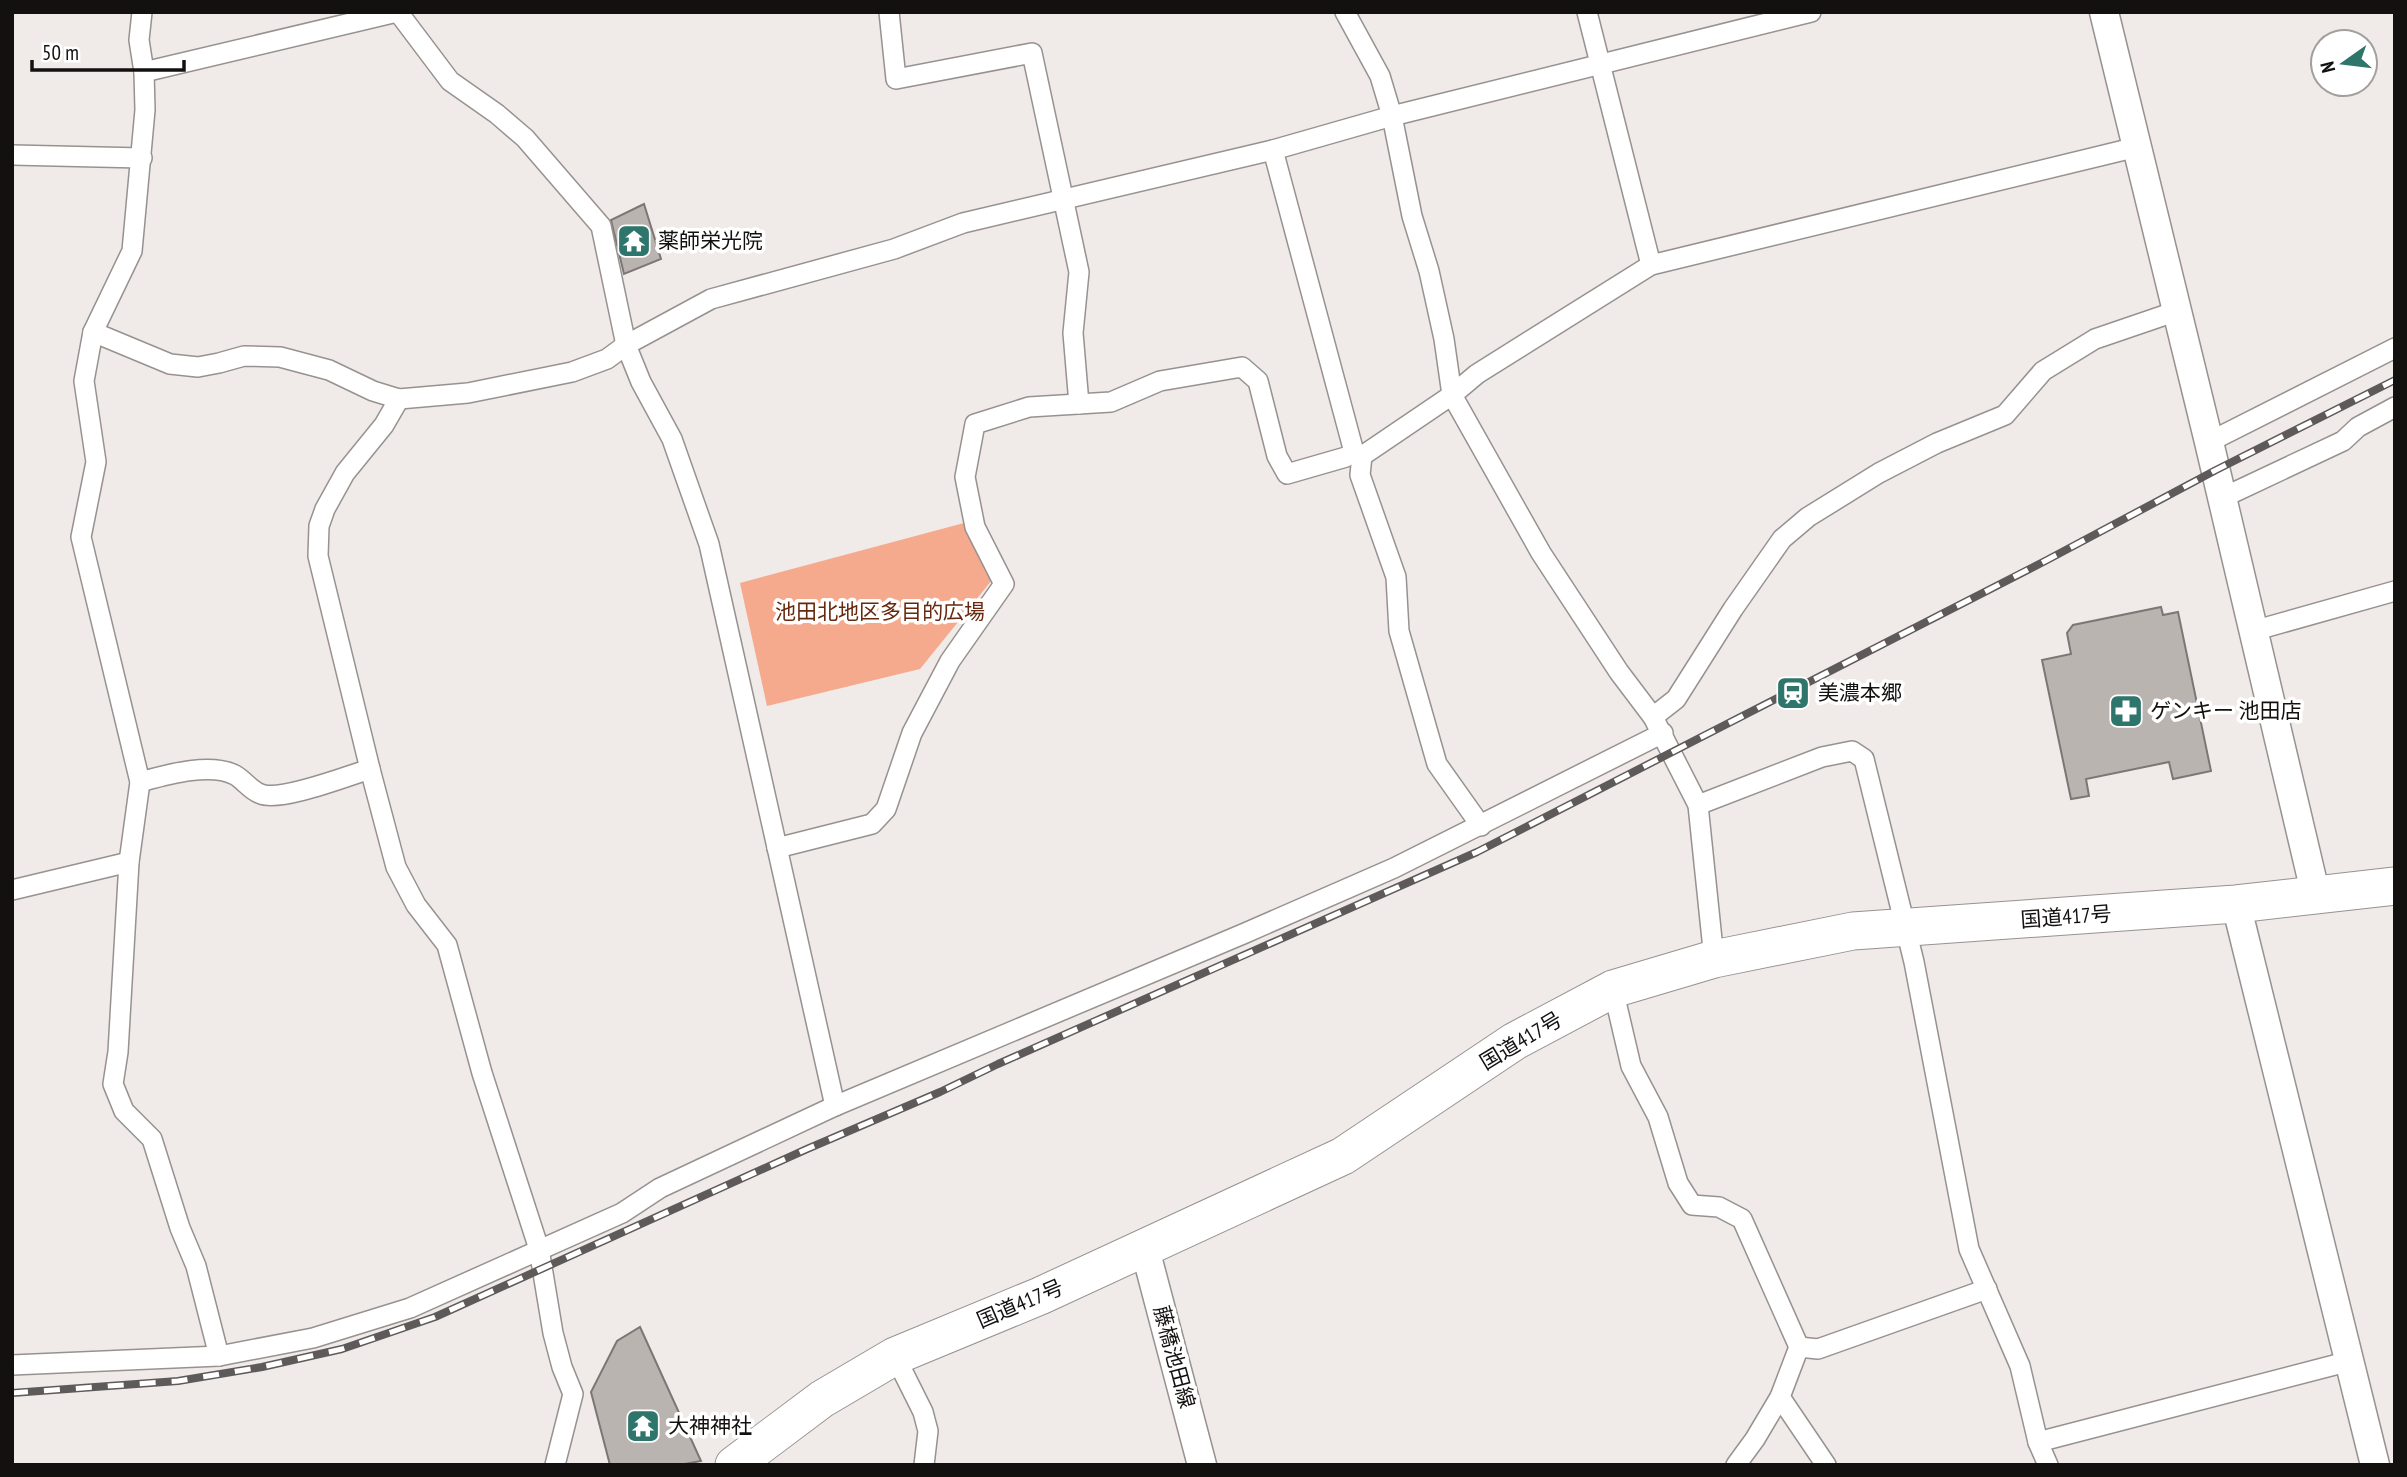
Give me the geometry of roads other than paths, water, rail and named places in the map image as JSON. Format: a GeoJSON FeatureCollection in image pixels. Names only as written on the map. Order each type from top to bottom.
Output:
{"type":"FeatureCollection","features":[{"type":"Feature","properties":{"kind":"highway","name":"国道417号"},"geometry":{"type":"LineString","coordinates":[[734,1465],[822,1399],[895,1356],[1146,1249],[1343,1156],[1515,1041],[1613,989],[1714,959],[1853,931],[2236,904],[2395,886]]}},
{"type":"Feature","properties":{"kind":"street"},"geometry":{"type":"LineString","coordinates":[[142,12],[139,40],[144,72],[142,158],[132,251],[93,332],[84,381],[96,462],[81,537],[140,782],[129,862],[118,1052],[113,1084],[124,1111],[152,1139],[180,1228],[196,1266],[219,1356]]}},
{"type":"Feature","properties":{"kind":"street"},"geometry":{"type":"LineString","coordinates":[[144,72],[397,12],[450,81],[497,114],[525,138],[601,226],[626,345],[641,382],[672,439],[709,544],[835,1106]]}},
{"type":"Feature","properties":{"kind":"street"},"geometry":{"type":"LineString","coordinates":[[889,12],[896,79],[1032,53],[1079,272],[1073,333],[1079,404]]}},
{"type":"Feature","properties":{"kind":"street"},"geometry":{"type":"LineString","coordinates":[[1345,12],[1380,76],[1392,116],[1412,216],[1429,271],[1444,339],[1452,395],[1541,553],[1619,672],[1658,725],[1698,805],[1714,959]]}},
{"type":"Feature","properties":{"kind":"street"},"geometry":{"type":"LineString","coordinates":[[1587,12],[1651,265]]}},
{"type":"Feature","properties":{"kind":"street"},"geometry":{"type":"LineString","coordinates":[[93,332],[170,364],[198,367],[244,356],[280,357],[329,370],[373,391],[399,399],[468,393],[572,372],[607,359],[626,345],[711,299],[894,249],[963,223],[1273,150],[1392,116],[1811,12]]}},
{"type":"Feature","properties":{"kind":"street"},"geometry":{"type":"LineString","coordinates":[[2104,12],[2316,896]]}},
{"type":"Feature","properties":{"kind":"street"},"geometry":{"type":"LineString","coordinates":[[777,848],[872,824],[886,808],[912,733],[950,661],[1004,584],[975,527],[965,477],[975,425],[1029,407],[1111,402],[1160,382],[1241,367],[1258,381],[1277,456],[1287,474],[1358,454],[1452,395],[1477,374],[1651,265],[2137,147]]}},
{"type":"Feature","properties":{"kind":"street"},"geometry":{"type":"LineString","coordinates":[[1273,150],[1358,454],[1360,475],[1396,577],[1399,631],[1437,764],[1481,826]]}},
{"type":"Feature","properties":{"kind":"street"},"geometry":{"type":"LineString","coordinates":[[12,155],[142,158]]}},
{"type":"Feature","properties":{"kind":"street"},"geometry":{"type":"LineString","coordinates":[[12,1365],[219,1356],[313,1338],[410,1308],[622,1213],[660,1188],[835,1106],[1243,934],[1394,868],[1481,826],[1658,725],[1782,539],[1808,517],[1879,473],[1925,449],[2005,415],[2043,371],[2095,339],[2177,311]]}},
{"type":"Feature","properties":{"kind":"street"},"geometry":{"type":"LineString","coordinates":[[2209,442],[2395,348]]}},
{"type":"Feature","properties":{"kind":"street"},"geometry":{"type":"LineString","coordinates":[[399,399],[384,425],[345,472],[325,509],[319,526],[318,556],[396,867],[416,905],[447,945],[482,1073],[539,1249],[553,1333],[573,1394],[555,1465]]}},
{"type":"Feature","properties":{"kind":"street"},"geometry":{"type":"LineString","coordinates":[[2222,498],[2343,441],[2358,427],[2395,407]]}},
{"type":"Feature","properties":{"kind":"street"},"geometry":{"type":"LineString","coordinates":[[2253,631],[2395,591]]}},
{"type":"Feature","properties":{"kind":"street"},"geometry":{"type":"LineString","coordinates":[[1698,805],[1822,757],[1852,751],[1864,759],[1907,928],[1969,1249],[2020,1366],[2038,1442],[2048,1465]]}},
{"type":"Feature","properties":{"kind":"street"},"geometry":{"type":"LineString","coordinates":[[140,782],[173,774],[214,769],[234,774],[261,794],[288,794],[370,769]]}},
{"type":"Feature","properties":{"kind":"street"},"geometry":{"type":"LineString","coordinates":[[12,890],[129,862]]}},
{"type":"Feature","properties":{"kind":"street"},"geometry":{"type":"LineString","coordinates":[[2236,904],[2375,1465]]}},
{"type":"Feature","properties":{"kind":"street"},"geometry":{"type":"LineString","coordinates":[[1613,989],[1631,1066],[1658,1117],[1678,1183],[1692,1205],[1719,1207],[1742,1219],[1798,1348],[1780,1397],[1736,1465]]}},
{"type":"Feature","properties":{"kind":"street","name":"藤橋池田線"},"geometry":{"type":"LineString","coordinates":[[1146,1249],[1202,1465]]}},
{"type":"Feature","properties":{"kind":"street"},"geometry":{"type":"LineString","coordinates":[[1798,1348],[1818,1349],[1987,1289]]}},
{"type":"Feature","properties":{"kind":"street"},"geometry":{"type":"LineString","coordinates":[[895,1356],[926,1421],[928,1431],[924,1465]]}},
{"type":"Feature","properties":{"kind":"street"},"geometry":{"type":"LineString","coordinates":[[2038,1442],[2350,1361]]}},
{"type":"Feature","properties":{"kind":"street"},"geometry":{"type":"LineString","coordinates":[[1780,1397],[1826,1465]]}},
{"type":"Feature","properties":{"kind":"railway"},"geometry":{"type":"LineString","coordinates":[[12,1393],[178,1381],[262,1367],[342,1349],[435,1317],[1477,852],[2395,380]]}},
{"type":"Feature","properties":{"kind":"place","name":"薬師栄光院"},"geometry":{"type":"Point","coordinates":[634,241]}},
{"type":"Feature","properties":{"kind":"place","name":"美濃本郷"},"geometry":{"type":"Point","coordinates":[1793,693]}},
{"type":"Feature","properties":{"kind":"place","name":"ゲンキー 池田店"},"geometry":{"type":"Point","coordinates":[2126,711]}},
{"type":"Feature","properties":{"kind":"place","name":"大神神社"},"geometry":{"type":"Point","coordinates":[643,1426]}},
{"type":"Feature","properties":{"kind":"park label","name":"池田北地区多目的広場"},"geometry":{"type":"Point","coordinates":[880,612]}}]}
